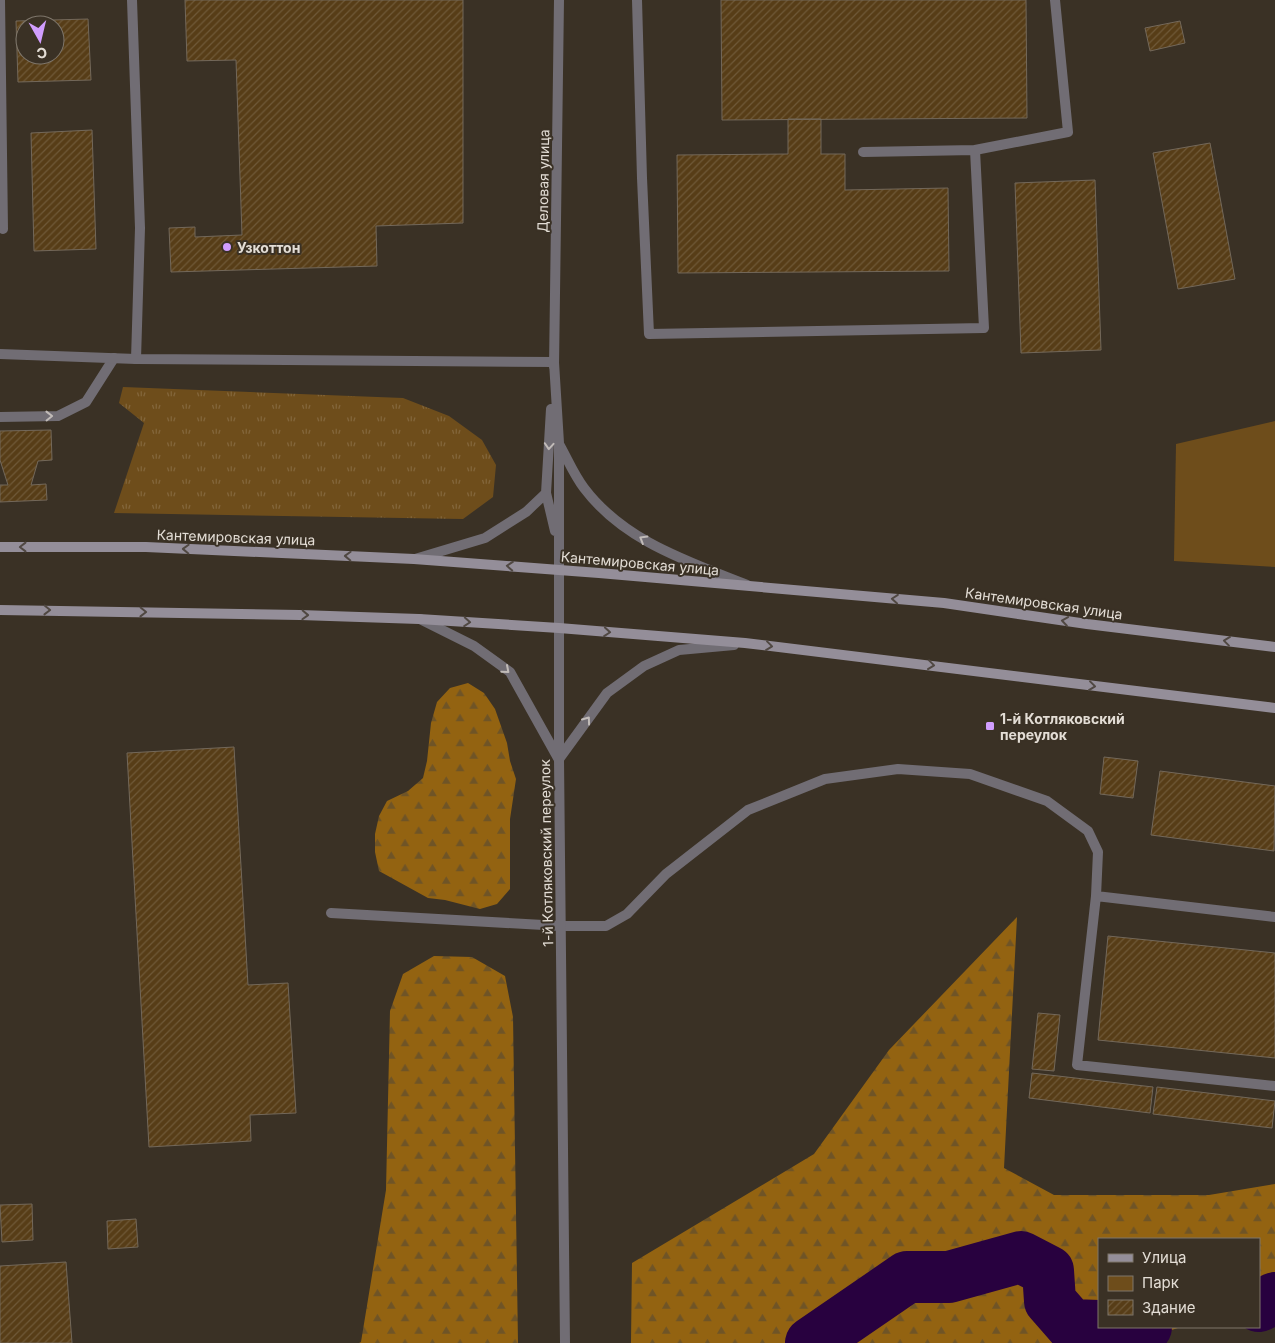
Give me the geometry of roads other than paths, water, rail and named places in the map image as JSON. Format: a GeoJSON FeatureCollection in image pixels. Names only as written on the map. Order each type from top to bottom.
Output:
{"type":"FeatureCollection","features":[{"type":"Feature","properties":{"kind":"main road","name":"Кантемировская улица"},"geometry":{"type":"LineString","coordinates":[[0,547],[146,547],[414,559],[559,570],[944,603],[1087,624],[1275,647]]}},
{"type":"Feature","properties":{"kind":"main road"},"geometry":{"type":"LineString","coordinates":[[0,610],[300,614],[559,628],[745,643],[1275,708]]}},
{"type":"Feature","properties":{"kind":"street"},"geometry":{"type":"LineString","coordinates":[[0,0],[3,229]]}},
{"type":"Feature","properties":{"kind":"street"},"geometry":{"type":"LineString","coordinates":[[132,0],[140,228],[136,359]]}},
{"type":"Feature","properties":{"kind":"street","name":"Деловая улица"},"geometry":{"type":"LineString","coordinates":[[554,362],[559,0]]}},
{"type":"Feature","properties":{"kind":"street"},"geometry":{"type":"LineString","coordinates":[[637,0],[649,334],[984,328],[976,150]]}},
{"type":"Feature","properties":{"kind":"street"},"geometry":{"type":"LineString","coordinates":[[863,152],[976,150],[1068,132],[1055,0]]}},
{"type":"Feature","properties":{"kind":"street"},"geometry":{"type":"LineString","coordinates":[[0,354],[136,359],[554,362],[546,493],[559,552]]}},
{"type":"Feature","properties":{"kind":"street"},"geometry":{"type":"LineString","coordinates":[[0,416],[58,416],[86,402],[114,358]]}},
{"type":"Feature","properties":{"kind":"street","name":"1-й Котляковский переулок"},"geometry":{"type":"LineString","coordinates":[[554,362],[559,443],[559,760],[565,1343]]}},
{"type":"Feature","properties":{"kind":"street"},"geometry":{"type":"LineString","coordinates":[[559,443],[583,487],[614,521],[667,553],[752,586]]}},
{"type":"Feature","properties":{"kind":"street"},"geometry":{"type":"LineString","coordinates":[[414,559],[485,538],[526,512],[546,493]]}},
{"type":"Feature","properties":{"kind":"street"},"geometry":{"type":"LineString","coordinates":[[419,619],[474,646],[510,672],[559,760],[607,693],[644,666],[679,650],[745,643]]}},
{"type":"Feature","properties":{"kind":"street"},"geometry":{"type":"LineString","coordinates":[[331,913],[561,926],[606,926],[627,914],[666,874],[748,810],[825,779],[898,769],[970,774],[1047,801],[1088,831],[1098,852],[1096,896],[1077,1065],[1275,1086]]}},
{"type":"Feature","properties":{"kind":"street"},"geometry":{"type":"LineString","coordinates":[[1096,896],[1275,917]]}},
{"type":"Feature","properties":{"kind":"waterway"},"geometry":{"type":"LineString","coordinates":[[811,1343],[907,1277],[949,1277],[1021,1257],[1048,1271],[1050,1301],[1071,1325],[1098,1326]]}},
{"type":"Feature","properties":{"kind":"waterway"},"geometry":{"type":"LineString","coordinates":[[1260,1306],[1275,1298]]}},
{"type":"Feature","properties":{"kind":"place","name":"Узкоттон"},"geometry":{"type":"Point","coordinates":[227,247]}},
{"type":"Feature","properties":{"kind":"place","name":"1-й Котляковский переулок"},"geometry":{"type":"Point","coordinates":[990,726]}}]}
